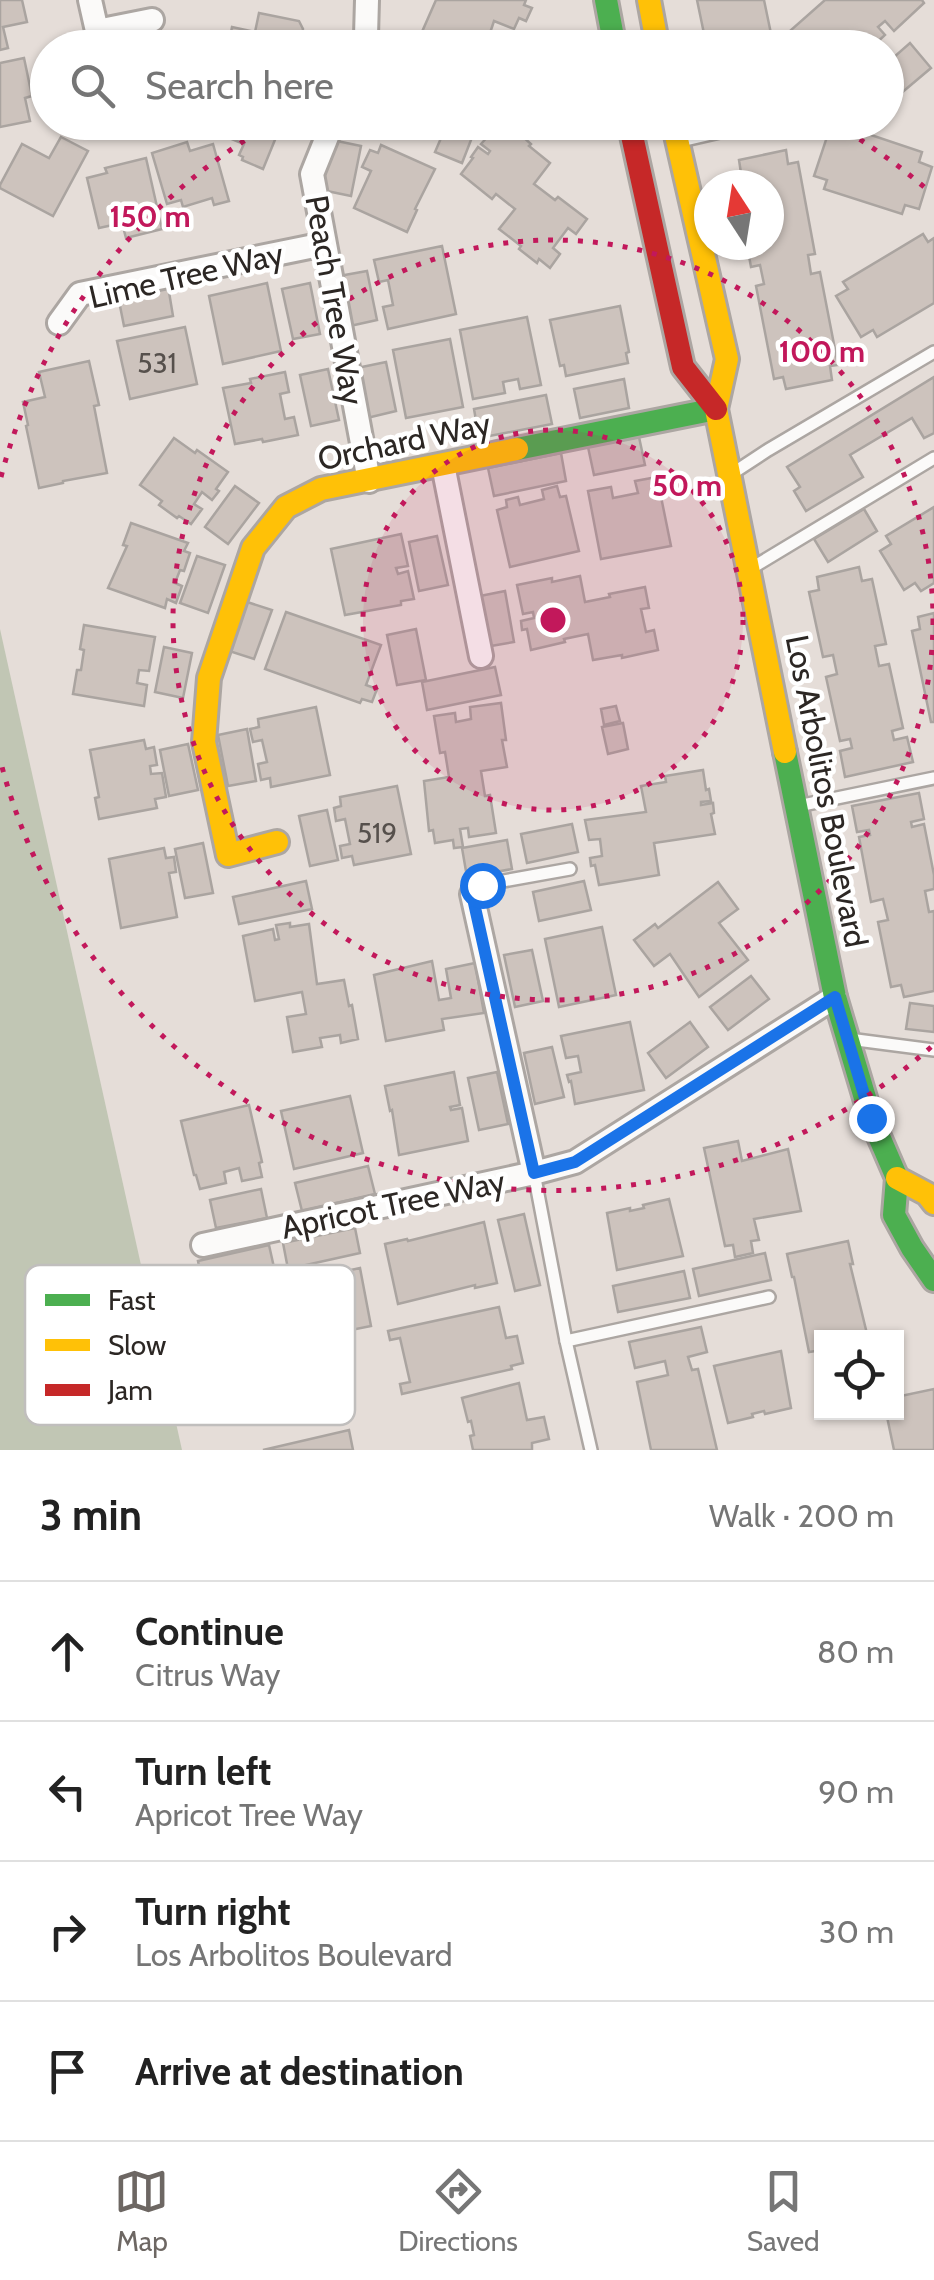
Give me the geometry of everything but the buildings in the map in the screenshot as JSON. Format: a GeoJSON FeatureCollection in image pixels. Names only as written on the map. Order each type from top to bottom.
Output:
{"type":"FeatureCollection","features":[{"type":"Feature","properties":{"kind":"street"},"geometry":{"type":"LineString","coordinates":[[90,0],[101,30]]}},
{"type":"Feature","properties":{"kind":"street"},"geometry":{"type":"LineString","coordinates":[[366,30],[367,0]]}},
{"type":"Feature","properties":{"kind":"street"},"geometry":{"type":"LineString","coordinates":[[606,0],[612,30]]}},
{"type":"Feature","properties":{"kind":"street"},"geometry":{"type":"LineString","coordinates":[[649,0],[655,30]]}},
{"type":"Feature","properties":{"kind":"street"},"geometry":{"type":"LineString","coordinates":[[127,30],[152,20]]}},
{"type":"Feature","properties":{"kind":"street","name":"Peach Tree Way"},"geometry":{"type":"LineString","coordinates":[[326,140],[312,174],[369,481]]}},
{"type":"Feature","properties":{"kind":"street","name":"Los Arbolitos Boulevard"},"geometry":{"type":"LineString","coordinates":[[633,140],[682,367],[716,409]]}},
{"type":"Feature","properties":{"kind":"street","name":"Los Arbolitos Boulevard"},"geometry":{"type":"LineString","coordinates":[[677,140],[726,359],[716,409],[835,997],[871,1118],[897,1178],[894,1215],[934,1280]]}},
{"type":"Feature","properties":{"kind":"street","name":"Lime Tree Way"},"geometry":{"type":"LineString","coordinates":[[59,323],[80,294],[324,244]]}},
{"type":"Feature","properties":{"kind":"street","name":"Orchard Way"},"geometry":{"type":"LineString","coordinates":[[278,842],[228,855],[204,742],[209,678],[253,548],[286,507],[321,490],[716,409]]}},
{"type":"Feature","properties":{"kind":"street"},"geometry":{"type":"LineString","coordinates":[[443,465],[481,656]]}},
{"type":"Feature","properties":{"kind":"street"},"geometry":{"type":"LineString","coordinates":[[472,894],[534,1173]]}},
{"type":"Feature","properties":{"kind":"street","name":"Apricot Tree Way"},"geometry":{"type":"LineString","coordinates":[[203,1245],[575,1162],[835,997]]}},
{"type":"Feature","properties":{"kind":"street"},"geometry":{"type":"LineString","coordinates":[[897,1178],[928,1194],[934,1204]]}},
{"type":"Feature","properties":{"kind":"lane"},"geometry":{"type":"LineString","coordinates":[[730,476],[934,352]]}},
{"type":"Feature","properties":{"kind":"lane"},"geometry":{"type":"LineString","coordinates":[[750,570],[934,458]]}},
{"type":"Feature","properties":{"kind":"lane"},"geometry":{"type":"LineString","coordinates":[[798,806],[934,778]]}},
{"type":"Feature","properties":{"kind":"lane"},"geometry":{"type":"LineString","coordinates":[[472,894],[482,885],[570,869]]}},
{"type":"Feature","properties":{"kind":"lane"},"geometry":{"type":"LineString","coordinates":[[847,1039],[934,1050]]}},
{"type":"Feature","properties":{"kind":"lane"},"geometry":{"type":"LineString","coordinates":[[534,1173],[591,1450]]}},
{"type":"Feature","properties":{"kind":"lane"},"geometry":{"type":"LineString","coordinates":[[566,1341],[769,1296]]}},
{"type":"Feature","properties":{"kind":"green space"},"geometry":{"type":"Polygon","coordinates":[[[0,629],[141,1265],[25,1265],[25,1425],[176,1425],[182,1450],[0,1450],[0,629]]]}},
{"type":"Feature","properties":{"kind":"traffic: fast"},"geometry":{"type":"LineString","coordinates":[[606,0],[612,30]]}},
{"type":"Feature","properties":{"kind":"traffic: fast"},"geometry":{"type":"LineString","coordinates":[[517,449],[716,409]]}},
{"type":"Feature","properties":{"kind":"traffic: fast"},"geometry":{"type":"LineString","coordinates":[[785,752],[835,997],[871,1118],[897,1178],[894,1215],[934,1280]]}},
{"type":"Feature","properties":{"kind":"traffic: slow"},"geometry":{"type":"LineString","coordinates":[[649,0],[655,30]]}},
{"type":"Feature","properties":{"kind":"traffic: slow"},"geometry":{"type":"LineString","coordinates":[[677,140],[727,359],[716,409],[785,752]]}},
{"type":"Feature","properties":{"kind":"traffic: slow"},"geometry":{"type":"LineString","coordinates":[[277,842],[228,855],[204,742],[209,678],[253,548],[286,507],[321,489],[517,449]]}},
{"type":"Feature","properties":{"kind":"traffic: slow"},"geometry":{"type":"LineString","coordinates":[[897,1178],[927,1194],[934,1203]]}},
{"type":"Feature","properties":{"kind":"traffic: jam"},"geometry":{"type":"LineString","coordinates":[[633,140],[683,367],[716,409]]}},
{"type":"Feature","properties":{"kind":"route"},"geometry":{"type":"LineString","coordinates":[[482,885],[472,894],[534,1173],[575,1162],[835,997],[871,1118]]}}]}
